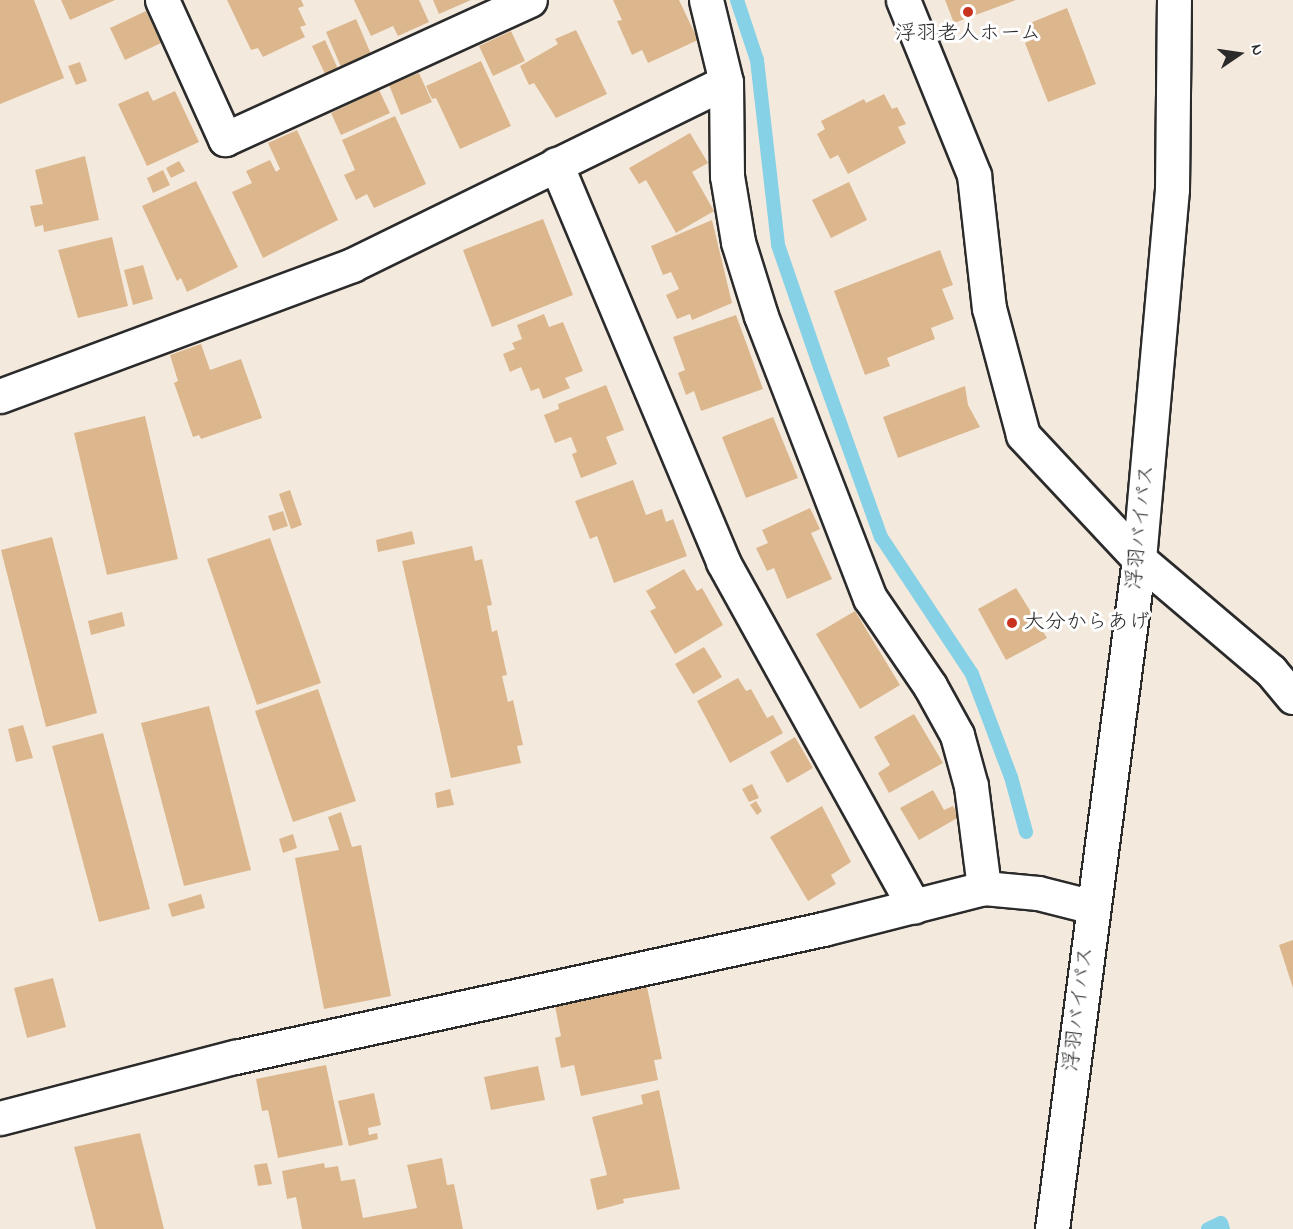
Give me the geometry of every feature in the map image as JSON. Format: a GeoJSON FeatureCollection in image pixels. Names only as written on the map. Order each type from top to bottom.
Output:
{"type":"FeatureCollection","features":[{"type":"Feature","properties":{"kind":"main road"},"geometry":{"type":"LineString","coordinates":[[162,0],[225,139],[530,0]]}},
{"type":"Feature","properties":{"kind":"main road"},"geometry":{"type":"LineString","coordinates":[[706,0],[726,82],[727,176],[738,242],[760,316],[870,598],[930,686],[957,735],[971,786],[984,888]]}},
{"type":"Feature","properties":{"kind":"main road"},"geometry":{"type":"LineString","coordinates":[[903,0],[974,175],[989,308],[1023,435],[1140,560],[1271,671],[1293,697]]}},
{"type":"Feature","properties":{"kind":"main road","name":"浮羽バイパス"},"geometry":{"type":"LineString","coordinates":[[1053,1229],[1093,907],[1140,560],[1172,189],[1174,0]]}},
{"type":"Feature","properties":{"kind":"main road"},"geometry":{"type":"LineString","coordinates":[[0,396],[352,265],[726,82]]}},
{"type":"Feature","properties":{"kind":"main road"},"geometry":{"type":"LineString","coordinates":[[556,164],[723,562],[914,907]]}},
{"type":"Feature","properties":{"kind":"main road"},"geometry":{"type":"LineString","coordinates":[[0,1118],[235,1057],[914,907],[984,888],[1038,893],[1093,907]]}},
{"type":"Feature","properties":{"kind":"building"},"geometry":{"type":"Polygon","coordinates":[[[0,0],[34,0],[64,78],[0,104],[0,0]]]}},
{"type":"Feature","properties":{"kind":"building"},"geometry":{"type":"Polygon","coordinates":[[[61,0],[115,0],[70,20],[61,0]]]}},
{"type":"Feature","properties":{"kind":"building"},"geometry":{"type":"Polygon","coordinates":[[[227,0],[301,0],[304,6],[298,8],[306,25],[300,27],[305,37],[263,57],[258,48],[251,50],[227,0]]]}},
{"type":"Feature","properties":{"kind":"building"},"geometry":{"type":"Polygon","coordinates":[[[354,0],[419,0],[429,22],[398,36],[393,26],[371,36],[354,0]]]}},
{"type":"Feature","properties":{"kind":"building"},"geometry":{"type":"Polygon","coordinates":[[[433,0],[471,0],[439,14],[433,0]]]}},
{"type":"Feature","properties":{"kind":"building"},"geometry":{"type":"Polygon","coordinates":[[[613,0],[679,0],[698,40],[648,63],[642,50],[632,55],[617,21],[622,20],[613,0]]]}},
{"type":"Feature","properties":{"kind":"building","name":"浮羽老人ホーム"},"geometry":{"type":"Polygon","coordinates":[[[945,0],[1016,0],[954,23],[945,0]]]}},
{"type":"Feature","properties":{"kind":"building"},"geometry":{"type":"Polygon","coordinates":[[[1067,8],[1096,84],[1048,102],[1025,43],[1036,38],[1030,23],[1067,8]]]}},
{"type":"Feature","properties":{"kind":"building"},"geometry":{"type":"Polygon","coordinates":[[[146,11],[161,43],[125,60],[110,28],[146,11]]]}},
{"type":"Feature","properties":{"kind":"building"},"geometry":{"type":"Polygon","coordinates":[[[356,19],[371,54],[341,67],[326,32],[356,19]]]}},
{"type":"Feature","properties":{"kind":"building"},"geometry":{"type":"Polygon","coordinates":[[[576,30],[607,94],[556,118],[534,83],[529,85],[520,66],[558,44],[555,39],[576,30]]]}},
{"type":"Feature","properties":{"kind":"building"},"geometry":{"type":"Polygon","coordinates":[[[511,31],[525,61],[493,76],[479,46],[511,31]]]}},
{"type":"Feature","properties":{"kind":"building"},"geometry":{"type":"Polygon","coordinates":[[[325,40],[338,69],[325,74],[312,46],[325,40]]]}},
{"type":"Feature","properties":{"kind":"building"},"geometry":{"type":"Polygon","coordinates":[[[481,61],[511,126],[460,149],[436,98],[432,99],[426,86],[481,61]]]}},
{"type":"Feature","properties":{"kind":"building"},"geometry":{"type":"Polygon","coordinates":[[[80,62],[87,81],[76,85],[68,66],[80,62]]]}},
{"type":"Feature","properties":{"kind":"building"},"geometry":{"type":"Polygon","coordinates":[[[419,73],[432,102],[401,115],[389,85],[419,73]]]}},
{"type":"Feature","properties":{"kind":"building"},"geometry":{"type":"Polygon","coordinates":[[[379,90],[390,113],[341,135],[331,113],[379,90]]]}},
{"type":"Feature","properties":{"kind":"building"},"geometry":{"type":"Polygon","coordinates":[[[148,91],[153,101],[175,91],[199,142],[147,166],[118,104],[148,91]]]}},
{"type":"Feature","properties":{"kind":"building"},"geometry":{"type":"Polygon","coordinates":[[[884,94],[892,109],[897,107],[906,124],[898,127],[906,143],[848,174],[838,155],[830,159],[817,134],[825,129],[821,121],[864,99],[866,103],[884,94]]]}},
{"type":"Feature","properties":{"kind":"building"},"geometry":{"type":"Polygon","coordinates":[[[395,116],[426,184],[374,208],[367,194],[356,200],[344,175],[355,170],[342,140],[395,116]]]}},
{"type":"Feature","properties":{"kind":"building"},"geometry":{"type":"Polygon","coordinates":[[[297,130],[338,220],[263,258],[232,192],[252,183],[246,171],[270,160],[276,172],[280,169],[268,143],[297,130]]]}},
{"type":"Feature","properties":{"kind":"building"},"geometry":{"type":"Polygon","coordinates":[[[690,133],[708,163],[692,172],[714,211],[676,233],[646,180],[639,184],[629,168],[690,133]]]}},
{"type":"Feature","properties":{"kind":"building"},"geometry":{"type":"Polygon","coordinates":[[[85,156],[99,220],[44,232],[43,225],[35,227],[30,206],[43,204],[35,170],[85,156]]]}},
{"type":"Feature","properties":{"kind":"building"},"geometry":{"type":"Polygon","coordinates":[[[179,161],[185,171],[171,178],[166,168],[179,161]]]}},
{"type":"Feature","properties":{"kind":"building"},"geometry":{"type":"Polygon","coordinates":[[[163,170],[170,185],[153,193],[147,178],[163,170]]]}},
{"type":"Feature","properties":{"kind":"building"},"geometry":{"type":"Polygon","coordinates":[[[196,181],[238,267],[187,292],[181,278],[177,281],[142,206],[196,181]]]}},
{"type":"Feature","properties":{"kind":"building"},"geometry":{"type":"Polygon","coordinates":[[[849,182],[867,220],[831,238],[812,200],[849,182]]]}},
{"type":"Feature","properties":{"kind":"building"},"geometry":{"type":"Polygon","coordinates":[[[543,219],[573,295],[492,327],[463,250],[543,219]]]}},
{"type":"Feature","properties":{"kind":"building"},"geometry":{"type":"Polygon","coordinates":[[[712,220],[732,303],[692,320],[690,314],[677,319],[666,295],[679,289],[671,272],[663,275],[651,246],[712,220]]]}},
{"type":"Feature","properties":{"kind":"building"},"geometry":{"type":"Polygon","coordinates":[[[112,237],[128,306],[78,318],[58,250],[112,237]]]}},
{"type":"Feature","properties":{"kind":"building"},"geometry":{"type":"Polygon","coordinates":[[[940,250],[953,285],[942,289],[954,319],[931,328],[935,339],[887,358],[890,366],[865,375],[834,291],[940,250]]]}},
{"type":"Feature","properties":{"kind":"building"},"geometry":{"type":"Polygon","coordinates":[[[143,265],[153,299],[133,305],[124,270],[143,265]]]}},
{"type":"Feature","properties":{"kind":"building"},"geometry":{"type":"Polygon","coordinates":[[[544,314],[549,327],[563,322],[583,371],[565,378],[570,388],[543,399],[539,388],[531,391],[521,367],[510,372],[503,354],[515,349],[512,343],[522,339],[517,325],[544,314]]]}},
{"type":"Feature","properties":{"kind":"building"},"geometry":{"type":"Polygon","coordinates":[[[736,315],[763,389],[701,411],[694,391],[686,395],[678,373],[685,370],[673,337],[736,315]]]}},
{"type":"Feature","properties":{"kind":"building"},"geometry":{"type":"Polygon","coordinates":[[[201,344],[210,370],[241,359],[262,418],[201,439],[199,435],[193,437],[174,383],[178,381],[170,355],[201,344]]]}},
{"type":"Feature","properties":{"kind":"building"},"geometry":{"type":"Polygon","coordinates":[[[606,385],[624,430],[606,437],[617,464],[581,478],[572,454],[577,452],[571,437],[555,443],[544,415],[559,409],[558,404],[606,385]]]}},
{"type":"Feature","properties":{"kind":"building"},"geometry":{"type":"Polygon","coordinates":[[[965,386],[968,405],[980,427],[898,458],[883,417],[965,386]]]}},
{"type":"Feature","properties":{"kind":"building"},"geometry":{"type":"Polygon","coordinates":[[[145,416],[178,559],[107,575],[74,433],[145,416]]]}},
{"type":"Feature","properties":{"kind":"building"},"geometry":{"type":"Polygon","coordinates":[[[773,417],[798,478],[746,498],[722,437],[773,417]]]}},
{"type":"Feature","properties":{"kind":"building"},"geometry":{"type":"Polygon","coordinates":[[[633,480],[646,515],[662,509],[666,522],[673,519],[687,556],[614,583],[597,536],[590,539],[575,501],[633,480]]]}},
{"type":"Feature","properties":{"kind":"building"},"geometry":{"type":"Polygon","coordinates":[[[290,490],[302,525],[291,529],[279,494],[290,490]]]}},
{"type":"Feature","properties":{"kind":"building"},"geometry":{"type":"Polygon","coordinates":[[[810,508],[820,529],[811,533],[832,579],[787,599],[774,568],[767,571],[756,548],[768,543],[762,530],[810,508]]]}},
{"type":"Feature","properties":{"kind":"building"},"geometry":{"type":"Polygon","coordinates":[[[283,511],[288,526],[273,531],[268,516],[283,511]]]}},
{"type":"Feature","properties":{"kind":"building"},"geometry":{"type":"Polygon","coordinates":[[[412,531],[415,544],[378,552],[376,540],[412,531]]]}},
{"type":"Feature","properties":{"kind":"building"},"geometry":{"type":"Polygon","coordinates":[[[52,537],[97,713],[46,727],[1,550],[52,537]]]}},
{"type":"Feature","properties":{"kind":"building"},"geometry":{"type":"Polygon","coordinates":[[[270,538],[321,683],[257,705],[207,559],[270,538]]]}},
{"type":"Feature","properties":{"kind":"building"},"geometry":{"type":"Polygon","coordinates":[[[472,546],[475,561],[482,559],[492,605],[487,606],[492,632],[497,630],[507,675],[502,676],[508,702],[513,700],[523,745],[517,746],[521,763],[451,778],[402,561],[472,546]]]}},
{"type":"Feature","properties":{"kind":"building"},"geometry":{"type":"Polygon","coordinates":[[[684,569],[697,591],[702,588],[723,625],[675,654],[650,611],[656,608],[646,591],[684,569]]]}},
{"type":"Feature","properties":{"kind":"building","name":"大分からあげ"},"geometry":{"type":"Polygon","coordinates":[[[1016,588],[1047,638],[1006,660],[978,609],[1016,588]]]}},
{"type":"Feature","properties":{"kind":"building"},"geometry":{"type":"Polygon","coordinates":[[[855,611],[900,685],[860,709],[816,634],[855,611]]]}},
{"type":"Feature","properties":{"kind":"building"},"geometry":{"type":"Polygon","coordinates":[[[122,612],[125,626],[91,635],[88,621],[122,612]]]}},
{"type":"Feature","properties":{"kind":"building"},"geometry":{"type":"Polygon","coordinates":[[[704,647],[722,677],[693,694],[675,664],[704,647]]]}},
{"type":"Feature","properties":{"kind":"building"},"geometry":{"type":"Polygon","coordinates":[[[738,678],[746,691],[751,689],[767,718],[773,715],[783,733],[730,763],[697,701],[738,678]]]}},
{"type":"Feature","properties":{"kind":"building"},"geometry":{"type":"Polygon","coordinates":[[[318,689],[356,801],[293,822],[255,711],[318,689]]]}},
{"type":"Feature","properties":{"kind":"building"},"geometry":{"type":"Polygon","coordinates":[[[209,706],[251,870],[184,886],[141,723],[209,706]]]}},
{"type":"Feature","properties":{"kind":"building"},"geometry":{"type":"Polygon","coordinates":[[[914,714],[943,763],[889,793],[878,773],[890,765],[874,737],[914,714]]]}},
{"type":"Feature","properties":{"kind":"building"},"geometry":{"type":"Polygon","coordinates":[[[23,725],[33,758],[16,762],[8,729],[23,725]]]}},
{"type":"Feature","properties":{"kind":"building"},"geometry":{"type":"Polygon","coordinates":[[[103,733],[150,909],[99,922],[52,746],[103,733]]]}},
{"type":"Feature","properties":{"kind":"building"},"geometry":{"type":"Polygon","coordinates":[[[795,737],[813,768],[787,783],[770,752],[795,737]]]}},
{"type":"Feature","properties":{"kind":"building"},"geometry":{"type":"Polygon","coordinates":[[[752,784],[759,798],[749,802],[742,789],[752,784]]]}},
{"type":"Feature","properties":{"kind":"building"},"geometry":{"type":"Polygon","coordinates":[[[450,789],[454,805],[437,808],[435,793],[450,789]]]}},
{"type":"Feature","properties":{"kind":"building"},"geometry":{"type":"Polygon","coordinates":[[[933,790],[944,810],[953,806],[959,817],[919,840],[900,808],[933,790]]]}},
{"type":"Feature","properties":{"kind":"building"},"geometry":{"type":"Polygon","coordinates":[[[756,801],[762,811],[757,815],[750,805],[756,801]]]}},
{"type":"Feature","properties":{"kind":"building"},"geometry":{"type":"Polygon","coordinates":[[[822,806],[851,862],[831,875],[836,884],[808,901],[770,837],[822,806]]]}},
{"type":"Feature","properties":{"kind":"building"},"geometry":{"type":"Polygon","coordinates":[[[341,812],[352,847],[361,845],[391,996],[324,1009],[295,858],[339,850],[328,817],[341,812]]]}},
{"type":"Feature","properties":{"kind":"building"},"geometry":{"type":"Polygon","coordinates":[[[293,834],[297,848],[283,853],[279,839],[293,834]]]}},
{"type":"Feature","properties":{"kind":"building"},"geometry":{"type":"Polygon","coordinates":[[[201,894],[205,908],[172,917],[168,904],[201,894]]]}},
{"type":"Feature","properties":{"kind":"building"},"geometry":{"type":"Polygon","coordinates":[[[1293,940],[1293,988],[1279,945],[1293,940]]]}},
{"type":"Feature","properties":{"kind":"building"},"geometry":{"type":"Polygon","coordinates":[[[53,978],[66,1027],[27,1038],[14,988],[53,978]]]}},
{"type":"Feature","properties":{"kind":"building"},"geometry":{"type":"Polygon","coordinates":[[[647,987],[662,1059],[654,1060],[658,1080],[581,1096],[574,1065],[561,1068],[555,1038],[561,1036],[555,1006],[647,987]]]}},
{"type":"Feature","properties":{"kind":"building"},"geometry":{"type":"Polygon","coordinates":[[[326,1065],[343,1145],[278,1158],[268,1110],[262,1111],[256,1079],[326,1065]]]}},
{"type":"Feature","properties":{"kind":"building"},"geometry":{"type":"Polygon","coordinates":[[[538,1066],[545,1100],[491,1110],[484,1077],[538,1066]]]}},
{"type":"Feature","properties":{"kind":"building"},"geometry":{"type":"Polygon","coordinates":[[[659,1090],[680,1189],[623,1199],[624,1203],[597,1210],[590,1179],[607,1175],[592,1117],[643,1104],[641,1095],[659,1090]]]}},
{"type":"Feature","properties":{"kind":"building"},"geometry":{"type":"Polygon","coordinates":[[[374,1093],[381,1125],[368,1128],[369,1135],[377,1133],[378,1139],[349,1146],[338,1101],[374,1093]]]}},
{"type":"Feature","properties":{"kind":"building"},"geometry":{"type":"Polygon","coordinates":[[[140,1133],[164,1229],[96,1229],[74,1147],[140,1133]]]}},
{"type":"Feature","properties":{"kind":"building"},"geometry":{"type":"Polygon","coordinates":[[[442,1158],[447,1185],[454,1184],[463,1229],[302,1229],[296,1197],[287,1199],[282,1171],[324,1163],[325,1168],[338,1166],[341,1181],[355,1179],[363,1218],[417,1208],[407,1165],[442,1158]]]}},
{"type":"Feature","properties":{"kind":"building"},"geometry":{"type":"Polygon","coordinates":[[[267,1163],[272,1184],[258,1186],[254,1165],[267,1163]]]}},
{"type":"Feature","properties":{"kind":"waterway"},"geometry":{"type":"LineString","coordinates":[[737,0],[757,60],[778,245],[820,367],[881,537],[972,674],[1011,777],[1026,832]]}},
{"type":"Feature","properties":{"kind":"waterway"},"geometry":{"type":"LineString","coordinates":[[1208,1229],[1221,1223],[1223,1229]]}},
{"type":"Feature","properties":{"kind":"place","name":"浮羽老人ホーム"},"geometry":{"type":"Point","coordinates":[968,12]}},
{"type":"Feature","properties":{"kind":"place","name":"大分からあげ"},"geometry":{"type":"Point","coordinates":[1012,623]}}]}
